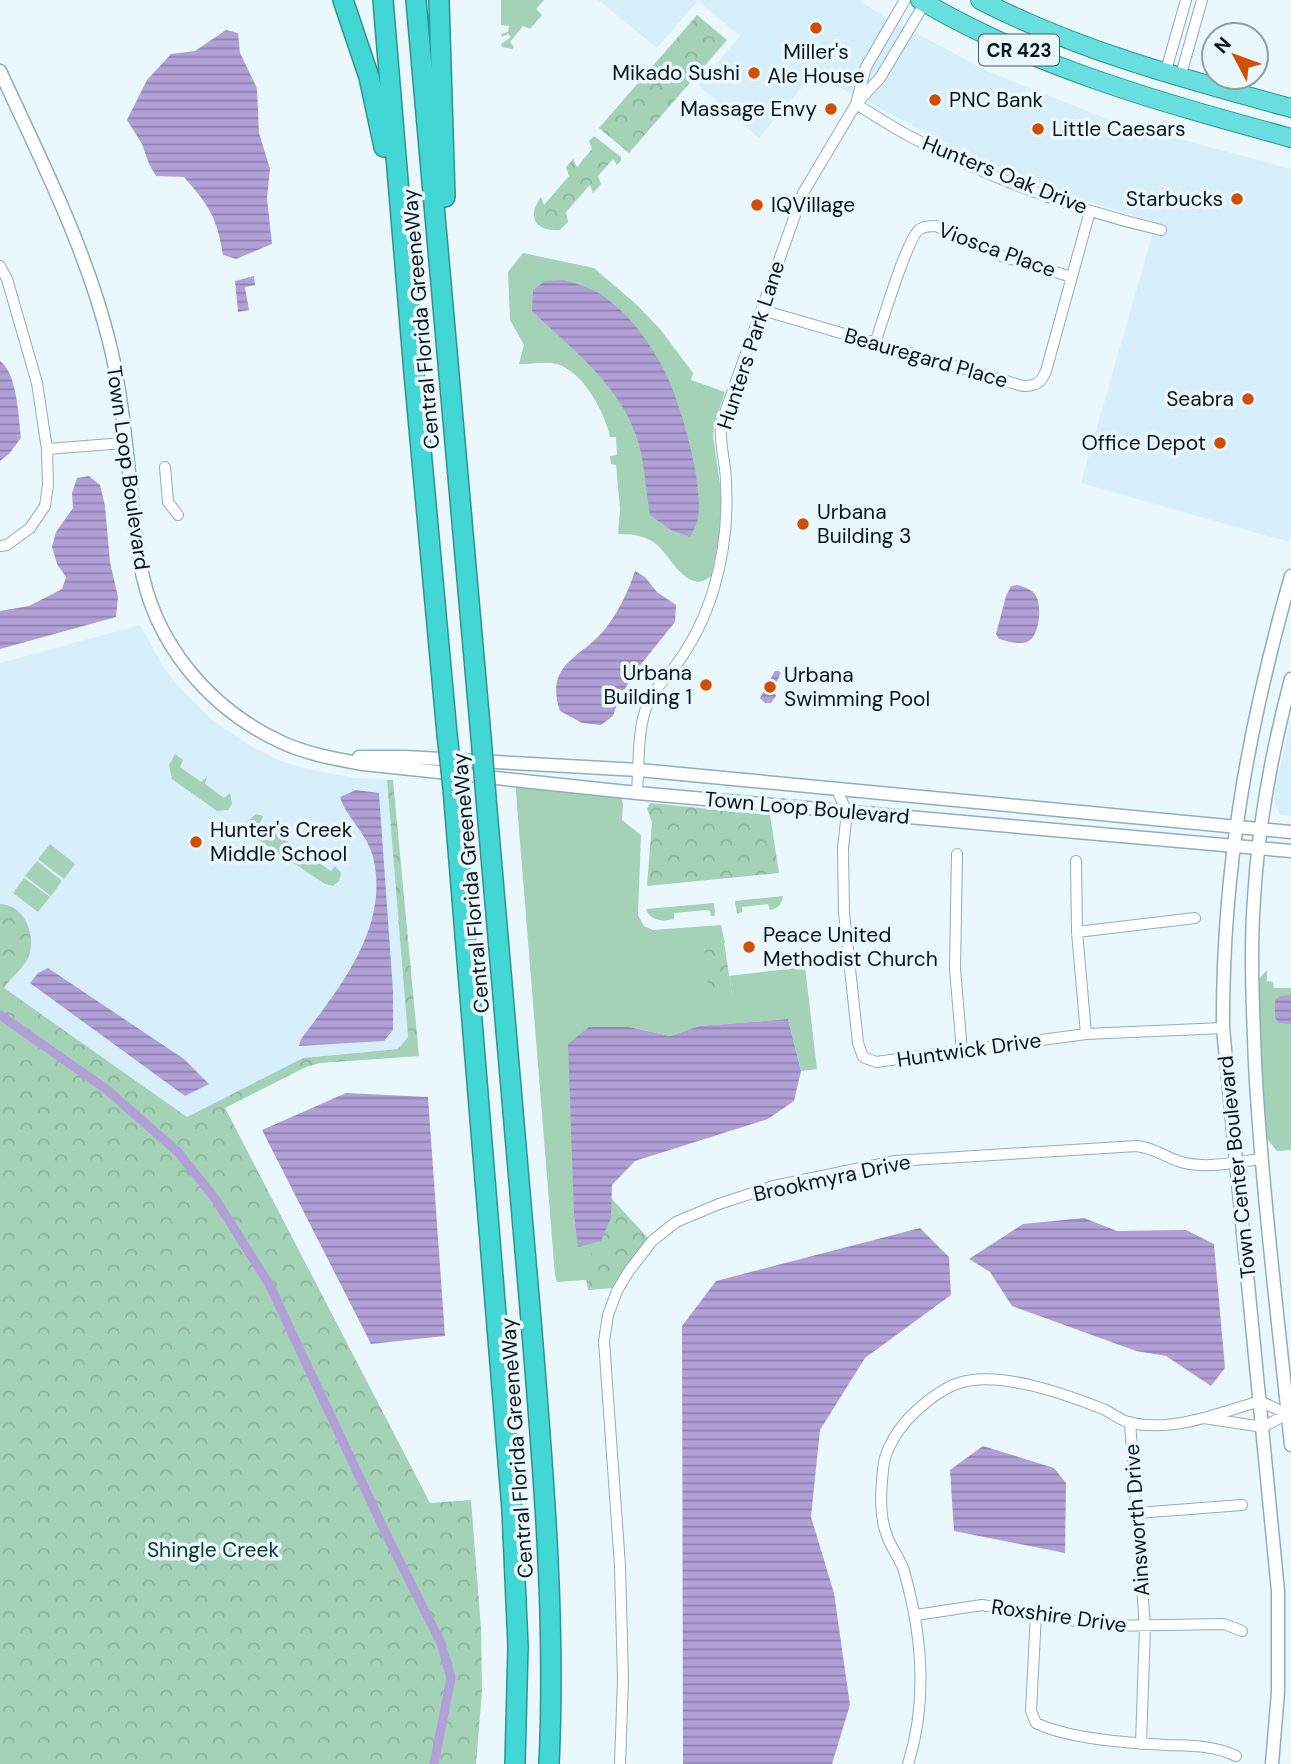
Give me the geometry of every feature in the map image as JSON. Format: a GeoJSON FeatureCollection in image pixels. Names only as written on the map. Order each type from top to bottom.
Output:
{"type":"FeatureCollection","features":[{"type":"Feature","properties":{"kind":"highway"},"geometry":{"type":"LineString","coordinates":[[343,0],[360,46],[382,132],[414,373]]}},
{"type":"Feature","properties":{"kind":"highway","name":"Central Florida GreeneWay"},"geometry":{"type":"LineString","coordinates":[[383,0],[414,373],[453,788],[512,1510],[518,1646],[515,1764]]}},
{"type":"Feature","properties":{"kind":"highway","name":"Central Florida GreeneWay"},"geometry":{"type":"LineString","coordinates":[[416,0],[512,1085],[546,1507],[551,1645],[549,1764]]}},
{"type":"Feature","properties":{"kind":"highway"},"geometry":{"type":"LineString","coordinates":[[439,0],[448,370]]}},
{"type":"Feature","properties":{"kind":"highway","name":"CR 423"},"geometry":{"type":"LineString","coordinates":[[980,0],[1061,38],[1173,76],[1291,108]]}},
{"type":"Feature","properties":{"kind":"highway","name":"CR 423"},"geometry":{"type":"LineString","coordinates":[[924,1],[990,37],[1074,73],[1125,91],[1291,138]]}},
{"type":"Feature","properties":{"kind":"street","name":"Hunters Park Lane"},"geometry":{"type":"LineString","coordinates":[[856,104],[866,67],[905,0]]}},
{"type":"Feature","properties":{"kind":"street"},"geometry":{"type":"LineString","coordinates":[[1173,76],[1186,0]]}},
{"type":"Feature","properties":{"kind":"street"},"geometry":{"type":"LineString","coordinates":[[1173,76],[1202,0]]}},
{"type":"Feature","properties":{"kind":"street","name":"Hunters Park Lane"},"geometry":{"type":"LineString","coordinates":[[637,793],[646,705],[678,663],[697,631],[716,578],[727,519],[721,425],[803,193],[856,104],[880,78],[924,1]]}},
{"type":"Feature","properties":{"kind":"street","name":"Town Loop Boulevard"},"geometry":{"type":"LineString","coordinates":[[0,71],[86,261],[102,314],[119,381],[124,443],[143,576],[157,620],[187,670],[224,707],[250,726],[283,743],[324,757],[363,764],[637,793],[1291,851]]}},
{"type":"Feature","properties":{"kind":"street","name":"Hunters Oak Drive"},"geometry":{"type":"LineString","coordinates":[[856,104],[941,152],[1090,211],[1161,230]]}},
{"type":"Feature","properties":{"kind":"street","name":"Beauregard Place"},"geometry":{"type":"LineString","coordinates":[[762,310],[1023,386],[1033,386],[1039,383],[1046,371],[1090,211]]}},
{"type":"Feature","properties":{"kind":"street","name":"Viosca Place"},"geometry":{"type":"LineString","coordinates":[[875,343],[910,244],[919,229],[936,226],[1001,256],[1072,277]]}},
{"type":"Feature","properties":{"kind":"street"},"geometry":{"type":"LineString","coordinates":[[0,266],[37,383],[47,449],[48,485],[45,506],[30,528],[6,545],[0,546]]}},
{"type":"Feature","properties":{"kind":"street"},"geometry":{"type":"LineString","coordinates":[[47,449],[124,443]]}},
{"type":"Feature","properties":{"kind":"street"},"geometry":{"type":"LineString","coordinates":[[165,467],[168,502],[178,515]]}},
{"type":"Feature","properties":{"kind":"street","name":"Town Center Boulevard"},"geometry":{"type":"LineString","coordinates":[[1272,1764],[1278,1692],[1278,1591],[1223,1028],[1225,914],[1233,844],[1261,686],[1286,612],[1291,576]]}},
{"type":"Feature","properties":{"kind":"street","name":"Town Center Boulevard"},"geometry":{"type":"LineString","coordinates":[[1291,679],[1272,760],[1253,901],[1253,1009],[1261,1158],[1291,1445]]}},
{"type":"Feature","properties":{"kind":"street","name":"Town Loop Boulevard"},"geometry":{"type":"LineString","coordinates":[[324,757],[405,757],[639,770],[1291,832]]}},
{"type":"Feature","properties":{"kind":"street"},"geometry":{"type":"LineString","coordinates":[[836,788],[847,812]]}},
{"type":"Feature","properties":{"kind":"street","name":"Huntwick Drive"},"geometry":{"type":"LineString","coordinates":[[847,812],[843,848],[844,913],[858,1043],[863,1057],[876,1062],[1086,1034],[1223,1028]]}},
{"type":"Feature","properties":{"kind":"street"},"geometry":{"type":"LineString","coordinates":[[957,854],[955,969],[962,1051]]}},
{"type":"Feature","properties":{"kind":"street"},"geometry":{"type":"LineString","coordinates":[[1076,860],[1077,932],[1086,1034]]}},
{"type":"Feature","properties":{"kind":"street"},"geometry":{"type":"LineString","coordinates":[[1077,932],[1195,918]]}},
{"type":"Feature","properties":{"kind":"street","name":"Brookmyra Drive"},"geometry":{"type":"LineString","coordinates":[[620,1764],[623,1679],[620,1566],[604,1341],[608,1315],[617,1291],[652,1241],[676,1222],[719,1204],[774,1186],[895,1161],[1137,1146],[1153,1148],[1179,1161],[1203,1165],[1261,1158]]}},
{"type":"Feature","properties":{"kind":"street"},"geometry":{"type":"LineString","coordinates":[[908,1764],[915,1742],[920,1706],[921,1666],[916,1615],[903,1567],[886,1534],[881,1502],[883,1462],[901,1424],[930,1398],[960,1382],[1004,1379],[1103,1409],[1130,1423],[1168,1426],[1260,1401],[1287,1414]]}},
{"type":"Feature","properties":{"kind":"street"},"geometry":{"type":"LineString","coordinates":[[1201,1418],[1263,1427],[1287,1414]]}},
{"type":"Feature","properties":{"kind":"street","name":"Ainsworth Drive"},"geometry":{"type":"LineString","coordinates":[[1130,1423],[1145,1627],[1141,1744]]}},
{"type":"Feature","properties":{"kind":"street"},"geometry":{"type":"LineString","coordinates":[[1137,1513],[1242,1505]]}},
{"type":"Feature","properties":{"kind":"street","name":"Roxshire Drive"},"geometry":{"type":"LineString","coordinates":[[916,1615],[982,1605],[1106,1626],[1224,1624],[1242,1631]]}},
{"type":"Feature","properties":{"kind":"street"},"geometry":{"type":"LineString","coordinates":[[1035,1614],[1031,1711],[1036,1723],[1052,1731],[1141,1744],[1219,1748],[1236,1756]]}},
{"type":"Feature","properties":{"kind":"shaded area"},"geometry":{"type":"Polygon","coordinates":[[[598,0],[859,0],[989,72],[1110,120],[1291,169],[1289,542],[1081,483],[1156,222],[1069,196],[960,150],[813,74],[759,138],[698,85],[740,36],[698,1],[657,48],[598,0]]]}},
{"type":"Feature","properties":{"kind":"shaded area"},"geometry":{"type":"Polygon","coordinates":[[[226,30],[238,33],[240,53],[257,88],[259,133],[270,169],[267,198],[272,244],[236,259],[223,255],[211,213],[184,177],[156,176],[142,144],[127,120],[147,80],[171,54],[195,51],[226,30]]]}},
{"type":"Feature","properties":{"kind":"shaded area"},"geometry":{"type":"Polygon","coordinates":[[[254,276],[255,285],[245,287],[249,310],[238,312],[235,281],[254,276]]]}},
{"type":"Feature","properties":{"kind":"shaded area"},"geometry":{"type":"Polygon","coordinates":[[[563,280],[591,289],[616,306],[643,336],[664,370],[684,423],[695,468],[699,507],[690,537],[671,530],[650,515],[639,445],[622,406],[595,371],[532,311],[533,290],[545,281],[563,280]]]}},
{"type":"Feature","properties":{"kind":"shaded area"},"geometry":{"type":"Polygon","coordinates":[[[0,361],[6,367],[14,385],[21,438],[0,461],[0,361]]]}},
{"type":"Feature","properties":{"kind":"shaded area"},"geometry":{"type":"Polygon","coordinates":[[[89,476],[100,485],[105,506],[110,562],[118,597],[116,617],[0,649],[0,611],[29,606],[62,589],[66,577],[57,564],[52,547],[56,532],[73,508],[72,493],[77,478],[89,476]]]}},
{"type":"Feature","properties":{"kind":"shaded area"},"geometry":{"type":"Polygon","coordinates":[[[635,571],[645,577],[657,592],[676,605],[675,622],[642,663],[619,698],[613,716],[601,725],[582,723],[560,711],[556,695],[557,682],[568,663],[596,639],[610,622],[623,601],[635,571]]]}},
{"type":"Feature","properties":{"kind":"shaded area"},"geometry":{"type":"Polygon","coordinates":[[[1017,585],[1036,596],[1039,607],[1035,634],[1024,643],[999,639],[996,634],[1006,596],[1011,586],[1017,585]]]}},
{"type":"Feature","properties":{"kind":"shaded area","name":"Hunter's Creek Middle School"},"geometry":{"type":"Polygon","coordinates":[[[140,625],[164,668],[180,688],[213,721],[249,745],[302,768],[354,778],[387,780],[408,1037],[398,1049],[303,1058],[187,1117],[3,988],[29,957],[7,904],[0,904],[0,663],[140,625]]]}},
{"type":"Feature","properties":{"kind":"shaded area","name":"Urbana Swimming Pool"},"geometry":{"type":"Polygon","coordinates":[[[775,671],[781,673],[773,689],[776,696],[771,703],[765,703],[760,698],[775,671]]]}},
{"type":"Feature","properties":{"kind":"shaded area"},"geometry":{"type":"Polygon","coordinates":[[[1291,720],[1291,816],[1280,815],[1273,798],[1291,720]]]}},
{"type":"Feature","properties":{"kind":"shaded area"},"geometry":{"type":"Polygon","coordinates":[[[356,790],[379,793],[393,991],[393,1030],[384,1041],[299,1046],[301,1039],[358,955],[374,908],[376,883],[373,857],[340,797],[356,790]]]}},
{"type":"Feature","properties":{"kind":"shaded area"},"geometry":{"type":"Polygon","coordinates":[[[48,968],[184,1059],[209,1084],[185,1096],[30,983],[38,973],[48,968]]]}},
{"type":"Feature","properties":{"kind":"shaded area"},"geometry":{"type":"Polygon","coordinates":[[[1291,995],[1291,1024],[1279,1023],[1275,1018],[1275,1000],[1280,996],[1291,995]]]}},
{"type":"Feature","properties":{"kind":"shaded area"},"geometry":{"type":"Polygon","coordinates":[[[788,1019],[801,1071],[794,1101],[768,1119],[635,1161],[612,1185],[611,1218],[601,1241],[578,1247],[574,1214],[568,1044],[589,1027],[629,1027],[670,1036],[699,1026],[788,1019]]]}},
{"type":"Feature","properties":{"kind":"shaded area"},"geometry":{"type":"Polygon","coordinates":[[[346,1093],[428,1097],[445,1336],[371,1344],[262,1130],[346,1093]]]}},
{"type":"Feature","properties":{"kind":"shaded area"},"geometry":{"type":"Polygon","coordinates":[[[1084,1218],[1117,1231],[1186,1230],[1214,1244],[1225,1368],[1211,1386],[1166,1356],[1136,1351],[1012,1306],[990,1272],[969,1259],[1023,1224],[1084,1218]]]}},
{"type":"Feature","properties":{"kind":"shaded area"},"geometry":{"type":"Polygon","coordinates":[[[920,1228],[949,1257],[951,1295],[865,1358],[820,1430],[811,1517],[834,1593],[850,1705],[832,1764],[683,1764],[682,1326],[716,1281],[920,1228]]]}},
{"type":"Feature","properties":{"kind":"shaded area"},"geometry":{"type":"Polygon","coordinates":[[[983,1446],[1054,1468],[1066,1483],[1065,1553],[954,1531],[950,1470],[983,1446]]]}},
{"type":"Feature","properties":{"kind":"green space"},"geometry":{"type":"Polygon","coordinates":[[[501,0],[544,0],[536,9],[542,15],[530,29],[523,26],[510,42],[514,47],[512,49],[502,47],[501,44],[511,37],[508,34],[502,37],[501,34],[508,32],[509,26],[501,25],[501,0]]]}},
{"type":"Feature","properties":{"kind":"green space"},"geometry":{"type":"Polygon","coordinates":[[[697,15],[727,40],[629,153],[599,128],[697,15]]]}},
{"type":"Feature","properties":{"kind":"green space"},"geometry":{"type":"Polygon","coordinates":[[[594,136],[621,157],[621,161],[617,165],[613,159],[598,176],[601,184],[593,193],[590,185],[566,212],[568,222],[560,230],[539,226],[534,211],[541,197],[544,205],[569,176],[566,167],[573,159],[577,167],[592,149],[589,141],[594,136]]]}},
{"type":"Feature","properties":{"kind":"green space"},"geometry":{"type":"Polygon","coordinates":[[[523,253],[594,268],[660,329],[693,373],[691,380],[725,392],[713,436],[722,519],[712,575],[704,581],[688,578],[652,541],[618,534],[620,509],[616,465],[611,464],[610,456],[617,455],[616,437],[610,437],[598,405],[584,384],[567,368],[557,364],[519,364],[524,345],[510,320],[508,272],[523,253]]]}},
{"type":"Feature","properties":{"kind":"green space"},"geometry":{"type":"Polygon","coordinates":[[[175,754],[183,760],[180,767],[201,782],[207,777],[205,784],[224,798],[230,793],[232,804],[228,810],[217,811],[172,779],[169,765],[175,754]]]}},
{"type":"Feature","properties":{"kind":"green space","name":"Shingle Creek"},"geometry":{"type":"Polygon","coordinates":[[[387,780],[393,780],[419,1056],[320,1063],[306,1067],[225,1108],[430,1503],[471,1500],[481,1628],[482,1691],[476,1764],[0,1764],[0,904],[9,906],[22,915],[31,939],[27,960],[4,988],[187,1117],[303,1058],[398,1049],[408,1037],[387,780]]]}},
{"type":"Feature","properties":{"kind":"green space"},"geometry":{"type":"Polygon","coordinates":[[[515,780],[620,791],[622,820],[641,835],[638,915],[644,926],[653,930],[721,925],[725,943],[705,944],[732,994],[729,976],[805,967],[817,1069],[801,1071],[788,1019],[699,1026],[670,1036],[629,1027],[589,1027],[611,1218],[628,1222],[632,1260],[611,1278],[557,1282],[555,1275],[515,780]]]}},
{"type":"Feature","properties":{"kind":"green space"},"geometry":{"type":"Polygon","coordinates":[[[650,803],[770,815],[779,873],[647,886],[652,822],[647,809],[650,803]]]}},
{"type":"Feature","properties":{"kind":"green space"},"geometry":{"type":"Polygon","coordinates":[[[256,814],[263,816],[260,823],[331,871],[335,866],[341,873],[339,881],[333,886],[325,884],[250,834],[248,821],[256,814]]]}},
{"type":"Feature","properties":{"kind":"green space"},"geometry":{"type":"Polygon","coordinates":[[[50,844],[75,864],[64,879],[38,859],[50,844]]]}},
{"type":"Feature","properties":{"kind":"green space"},"geometry":{"type":"Polygon","coordinates":[[[37,861],[62,881],[51,896],[25,876],[37,861]]]}},
{"type":"Feature","properties":{"kind":"green space"},"geometry":{"type":"Polygon","coordinates":[[[24,878],[50,897],[38,912],[13,893],[24,878]]]}},
{"type":"Feature","properties":{"kind":"green space"},"geometry":{"type":"Polygon","coordinates":[[[783,896],[780,904],[773,909],[770,910],[768,904],[742,907],[742,912],[737,914],[735,901],[783,896]]]}},
{"type":"Feature","properties":{"kind":"green space"},"geometry":{"type":"Polygon","coordinates":[[[714,903],[715,916],[711,916],[710,911],[706,910],[674,913],[674,919],[657,920],[646,909],[714,903]]]}},
{"type":"Feature","properties":{"kind":"green space"},"geometry":{"type":"Polygon","coordinates":[[[724,942],[732,995],[709,997],[704,944],[724,942]]]}},
{"type":"Feature","properties":{"kind":"green space"},"geometry":{"type":"Polygon","coordinates":[[[1267,970],[1267,981],[1273,982],[1274,988],[1291,988],[1291,1150],[1277,1151],[1267,1139],[1261,1082],[1257,987],[1259,979],[1267,970]]]}},
{"type":"Feature","properties":{"kind":"green space"},"geometry":{"type":"Polygon","coordinates":[[[611,1198],[649,1239],[626,1266],[614,1288],[588,1290],[584,1264],[604,1233],[611,1198]]]}},
{"type":"Feature","properties":{"kind":"waterway","name":"Shingle Creek"},"geometry":{"type":"LineString","coordinates":[[0,1015],[106,1089],[178,1152],[216,1200],[269,1284],[389,1540],[441,1643],[451,1678],[434,1764]]}},
{"type":"Feature","properties":{"kind":"place","name":"Miller's Ale House"},"geometry":{"type":"Point","coordinates":[816,28]}},
{"type":"Feature","properties":{"kind":"place","name":"Mikado Sushi"},"geometry":{"type":"Point","coordinates":[754,73]}},
{"type":"Feature","properties":{"kind":"place","name":"PNC Bank"},"geometry":{"type":"Point","coordinates":[935,100]}},
{"type":"Feature","properties":{"kind":"place","name":"Massage Envy"},"geometry":{"type":"Point","coordinates":[831,109]}},
{"type":"Feature","properties":{"kind":"place","name":"Little Caesars"},"geometry":{"type":"Point","coordinates":[1038,129]}},
{"type":"Feature","properties":{"kind":"place","name":"Starbucks"},"geometry":{"type":"Point","coordinates":[1237,199]}},
{"type":"Feature","properties":{"kind":"place","name":"IQVillage"},"geometry":{"type":"Point","coordinates":[757,205]}},
{"type":"Feature","properties":{"kind":"place","name":"Seabra"},"geometry":{"type":"Point","coordinates":[1248,399]}},
{"type":"Feature","properties":{"kind":"place","name":"Office Depot"},"geometry":{"type":"Point","coordinates":[1220,443]}},
{"type":"Feature","properties":{"kind":"place","name":"Urbana Building 3"},"geometry":{"type":"Point","coordinates":[803,524]}},
{"type":"Feature","properties":{"kind":"place","name":"Urbana Building 1"},"geometry":{"type":"Point","coordinates":[706,685]}},
{"type":"Feature","properties":{"kind":"place","name":"Urbana Swimming Pool"},"geometry":{"type":"Point","coordinates":[770,687]}},
{"type":"Feature","properties":{"kind":"place","name":"Hunter's Creek Middle School"},"geometry":{"type":"Point","coordinates":[196,842]}},
{"type":"Feature","properties":{"kind":"place","name":"Peace United Methodist Church"},"geometry":{"type":"Point","coordinates":[749,947]}}]}
